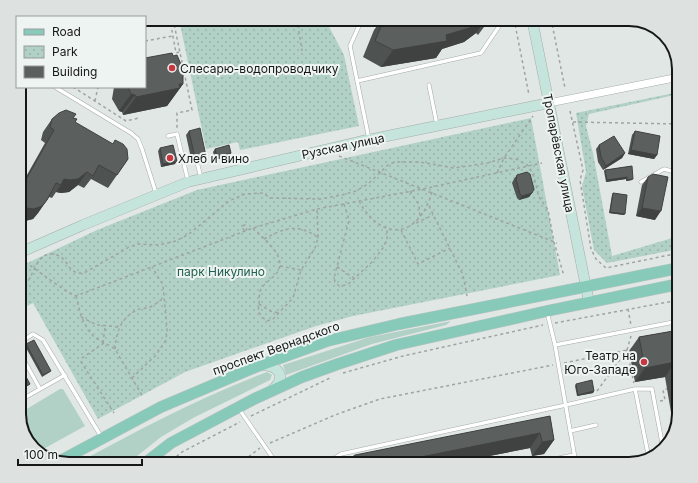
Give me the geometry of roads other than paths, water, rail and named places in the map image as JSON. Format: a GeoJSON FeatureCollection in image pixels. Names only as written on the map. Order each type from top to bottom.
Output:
{"type":"FeatureCollection","features":[{"type":"Feature","properties":{"kind":"main road","name":"проспект Вернадского"},"geometry":{"type":"LineString","coordinates":[[68,457],[161,407],[258,366],[327,341],[369,330],[672,269]]}},
{"type":"Feature","properties":{"kind":"main road"},"geometry":{"type":"LineString","coordinates":[[153,457],[171,443],[270,392],[309,375],[396,344],[672,285]]}},
{"type":"Feature","properties":{"kind":"street","name":"Тропарёвская улица"},"geometry":{"type":"LineString","coordinates":[[533,26],[586,287]]}},
{"type":"Feature","properties":{"kind":"street","name":"Рузская улица"},"geometry":{"type":"LineString","coordinates":[[26,250],[83,225],[201,178],[370,140],[672,78]]}},
{"type":"Feature","properties":{"kind":"street"},"geometry":{"type":"LineString","coordinates":[[586,287],[589,302]]}},
{"type":"Feature","properties":{"kind":"street"},"geometry":{"type":"LineString","coordinates":[[258,366],[267,365],[278,371],[280,382],[270,392]]}},
{"type":"Feature","properties":{"kind":"lane"},"geometry":{"type":"LineString","coordinates":[[359,26],[350,46],[370,140]]}},
{"type":"Feature","properties":{"kind":"lane"},"geometry":{"type":"LineString","coordinates":[[357,81],[481,53],[499,26]]}},
{"type":"Feature","properties":{"kind":"lane"},"geometry":{"type":"LineString","coordinates":[[429,86],[437,126]]}},
{"type":"Feature","properties":{"kind":"lane"},"geometry":{"type":"LineString","coordinates":[[57,88],[131,133],[138,139],[156,195]]}},
{"type":"Feature","properties":{"kind":"lane"},"geometry":{"type":"LineString","coordinates":[[168,136],[177,134],[188,182]]}},
{"type":"Feature","properties":{"kind":"lane"},"geometry":{"type":"LineString","coordinates":[[197,162],[201,178]]}},
{"type":"Feature","properties":{"kind":"lane"},"geometry":{"type":"LineString","coordinates":[[641,182],[664,169],[672,171]]}},
{"type":"Feature","properties":{"kind":"lane"},"geometry":{"type":"LineString","coordinates":[[547,311],[555,345],[575,457]]}},
{"type":"Feature","properties":{"kind":"lane"},"geometry":{"type":"LineString","coordinates":[[555,345],[672,322]]}},
{"type":"Feature","properties":{"kind":"lane"},"geometry":{"type":"LineString","coordinates":[[26,339],[34,334],[43,340],[102,439]]}},
{"type":"Feature","properties":{"kind":"lane"},"geometry":{"type":"LineString","coordinates":[[26,364],[40,389]]}},
{"type":"Feature","properties":{"kind":"lane"},"geometry":{"type":"LineString","coordinates":[[26,397],[65,375]]}},
{"type":"Feature","properties":{"kind":"lane"},"geometry":{"type":"LineString","coordinates":[[635,389],[648,453]]}},
{"type":"Feature","properties":{"kind":"lane"},"geometry":{"type":"LineString","coordinates":[[337,457],[342,454],[566,406],[635,389],[652,389],[662,441]]}},
{"type":"Feature","properties":{"kind":"lane"},"geometry":{"type":"LineString","coordinates":[[238,408],[272,457]]}},
{"type":"Feature","properties":{"kind":"lane"},"geometry":{"type":"LineString","coordinates":[[570,431],[596,425]]}},
{"type":"Feature","properties":{"kind":"lane"},"geometry":{"type":"LineString","coordinates":[[561,457],[574,454]]}},
{"type":"Feature","properties":{"kind":"place","name":"Слесарю-водопроводчику"},"geometry":{"type":"Point","coordinates":[172,68]}},
{"type":"Feature","properties":{"kind":"place","name":"Хлеб и вино"},"geometry":{"type":"Point","coordinates":[170,158]}},
{"type":"Feature","properties":{"kind":"place","name":"Театр на Юго-Западе"},"geometry":{"type":"Point","coordinates":[644,362]}},
{"type":"Feature","properties":{"kind":"park label","name":"парк Никулино"},"geometry":{"type":"Point","coordinates":[221,271]}}]}
